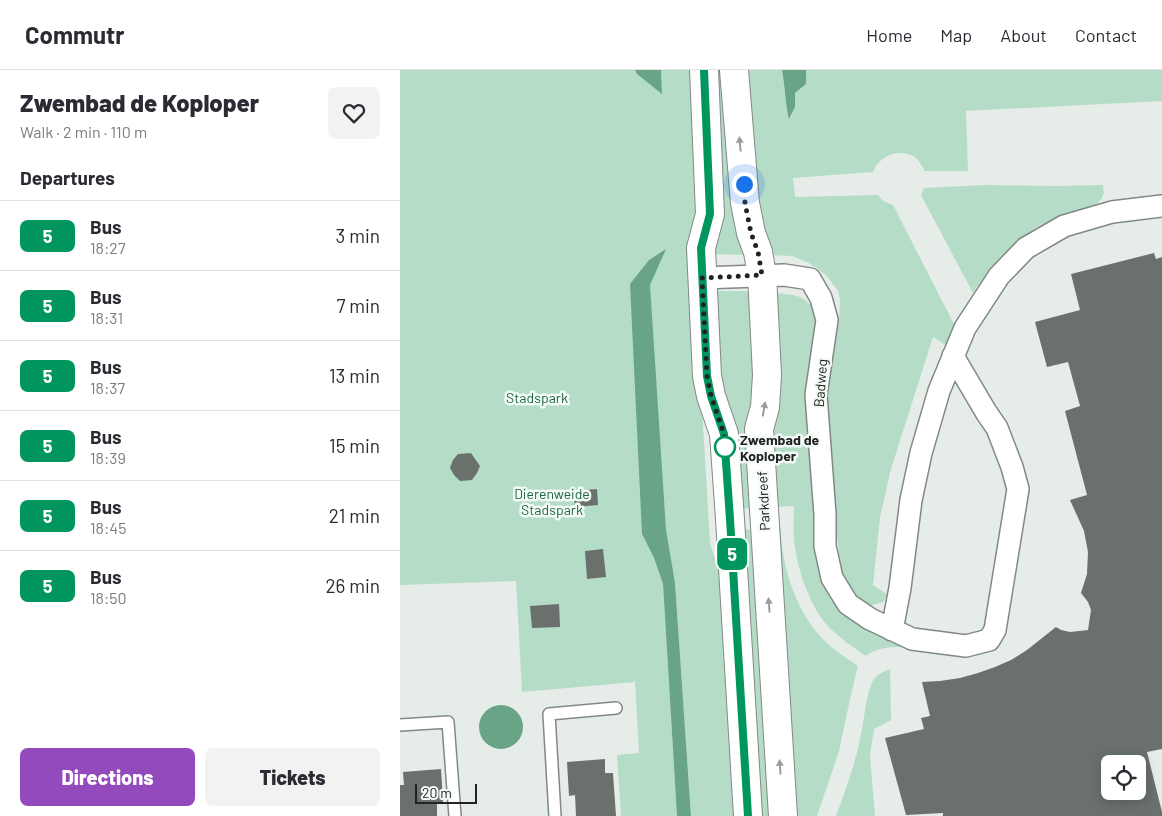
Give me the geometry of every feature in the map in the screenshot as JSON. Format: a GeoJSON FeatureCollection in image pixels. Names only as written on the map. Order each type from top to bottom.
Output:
{"type":"FeatureCollection","features":[{"type":"Feature","properties":{"kind":"street"},"geometry":{"type":"LineString","coordinates":[[704,70],[710,214],[701,248],[707,376],[711,396],[724,434],[748,816]]}},
{"type":"Feature","properties":{"kind":"street","name":"Parkdreef"},"geometry":{"type":"LineString","coordinates":[[734,70],[745,203],[762,275],[767,375],[765,407],[759,429],[783,816]]}},
{"type":"Feature","properties":{"kind":"street"},"geometry":{"type":"LineString","coordinates":[[892,630],[900,588],[911,500],[921,453],[939,391],[965,328],[999,276],[1026,248],[1064,226],[1112,212],[1162,206]]}},
{"type":"Feature","properties":{"kind":"street","name":"Badweg"},"geometry":{"type":"LineString","coordinates":[[702,278],[784,275],[810,279],[821,298],[827,320],[816,395],[825,514],[825,546],[832,578],[848,604],[870,619],[912,639],[966,646],[989,640],[995,630],[1018,489],[997,428],[953,356]]}},
{"type":"Feature","properties":{"kind":"lane"},"geometry":{"type":"LineString","coordinates":[[555,816],[549,714],[616,708]]}},
{"type":"Feature","properties":{"kind":"lane"},"geometry":{"type":"LineString","coordinates":[[400,726],[448,722],[455,816]]}},
{"type":"Feature","properties":{"kind":"green space","name":"Stadspark"},"geometry":{"type":"Polygon","coordinates":[[[400,70],[643,70],[662,93],[661,70],[697,70],[704,216],[693,255],[710,544],[720,573],[740,816],[691,816],[675,583],[642,530],[663,584],[677,816],[621,816],[617,755],[639,753],[635,682],[522,692],[516,581],[400,585],[400,70]]]}},
{"type":"Feature","properties":{"kind":"green space"},"geometry":{"type":"Polygon","coordinates":[[[712,70],[726,70],[748,255],[709,254],[712,70]]]}},
{"type":"Feature","properties":{"kind":"green space"},"geometry":{"type":"Polygon","coordinates":[[[741,70],[782,70],[790,118],[795,107],[795,93],[806,84],[806,70],[1162,70],[1162,101],[966,111],[968,171],[925,171],[916,158],[904,153],[897,153],[885,157],[873,172],[793,178],[795,197],[878,195],[885,202],[893,205],[956,328],[947,346],[933,337],[891,469],[880,517],[873,585],[888,595],[883,602],[872,605],[860,602],[841,570],[824,422],[828,355],[839,323],[840,299],[838,291],[826,275],[809,263],[792,256],[769,255],[762,233],[741,70]]]}},
{"type":"Feature","properties":{"kind":"green space"},"geometry":{"type":"Polygon","coordinates":[[[985,185],[1103,185],[1104,193],[1096,205],[1071,212],[1037,227],[1002,256],[973,293],[921,195],[924,188],[985,185]]]}},
{"type":"Feature","properties":{"kind":"green space"},"geometry":{"type":"Polygon","coordinates":[[[712,291],[751,291],[758,508],[735,509],[717,389],[712,291]]]}},
{"type":"Feature","properties":{"kind":"green space"},"geometry":{"type":"Polygon","coordinates":[[[772,293],[798,296],[807,301],[817,312],[816,328],[808,368],[806,413],[817,536],[840,603],[860,625],[880,636],[894,639],[902,635],[900,647],[878,650],[866,656],[829,627],[810,598],[798,564],[794,542],[794,506],[772,507],[772,293]]]}},
{"type":"Feature","properties":{"kind":"green space"},"geometry":{"type":"Polygon","coordinates":[[[773,528],[781,528],[784,556],[791,584],[796,599],[810,624],[828,644],[858,666],[839,751],[817,816],[790,816],[773,528]]]}},
{"type":"Feature","properties":{"kind":"green space"},"geometry":{"type":"Polygon","coordinates":[[[759,529],[777,816],[755,816],[736,530],[759,529]]]}},
{"type":"Feature","properties":{"kind":"green space"},"geometry":{"type":"Polygon","coordinates":[[[890,669],[891,720],[874,729],[870,754],[875,816],[836,816],[850,778],[871,684],[877,676],[890,669]]]}},
{"type":"Feature","properties":{"kind":"shaded area"},"geometry":{"type":"Polygon","coordinates":[[[635,70],[661,70],[662,94],[637,74],[635,70]]]}},
{"type":"Feature","properties":{"kind":"shaded area"},"geometry":{"type":"Polygon","coordinates":[[[782,70],[806,70],[806,84],[795,93],[795,107],[789,119],[787,107],[782,70]]]}},
{"type":"Feature","properties":{"kind":"shaded area"},"geometry":{"type":"Polygon","coordinates":[[[666,249],[650,285],[666,530],[675,583],[691,816],[677,816],[663,584],[654,558],[642,534],[630,284],[649,260],[666,249]]]}},
{"type":"Feature","properties":{"kind":"shaded area"},"geometry":{"type":"Polygon","coordinates":[[[505,705],[517,711],[522,718],[522,736],[517,743],[510,748],[497,749],[489,746],[482,739],[479,723],[482,715],[489,708],[505,705]]]}},
{"type":"Feature","properties":{"kind":"building"},"geometry":{"type":"Polygon","coordinates":[[[1154,253],[1156,259],[1162,257],[1162,749],[1147,752],[1162,816],[943,816],[943,813],[906,815],[885,738],[924,729],[921,718],[930,716],[922,682],[960,678],[995,667],[1027,650],[1056,627],[1070,632],[1088,630],[1091,610],[1081,593],[1087,574],[1088,552],[1084,531],[1070,500],[1087,495],[1065,411],[1080,406],[1068,362],[1047,367],[1035,322],[1080,310],[1071,274],[1154,253]]]}},
{"type":"Feature","properties":{"kind":"building"},"geometry":{"type":"Polygon","coordinates":[[[471,453],[480,466],[472,480],[460,481],[450,468],[453,460],[458,454],[471,453]]]}},
{"type":"Feature","properties":{"kind":"building"},"geometry":{"type":"Polygon","coordinates":[[[597,489],[598,505],[575,507],[573,491],[597,489]]]}},
{"type":"Feature","properties":{"kind":"building"},"geometry":{"type":"Polygon","coordinates":[[[603,549],[606,577],[587,579],[585,551],[603,549]]]}},
{"type":"Feature","properties":{"kind":"building"},"geometry":{"type":"Polygon","coordinates":[[[559,604],[560,627],[532,628],[530,606],[559,604]]]}},
{"type":"Feature","properties":{"kind":"building"},"geometry":{"type":"Polygon","coordinates":[[[605,759],[605,773],[613,773],[616,816],[576,816],[575,795],[569,796],[567,762],[605,759]]]}},
{"type":"Feature","properties":{"kind":"building"},"geometry":{"type":"Polygon","coordinates":[[[441,769],[443,803],[437,804],[437,816],[400,816],[400,785],[404,785],[403,772],[441,769]]]}},
{"type":"Feature","properties":{"kind":"bus line","name":"5"},"geometry":{"type":"LineString","coordinates":[[704,70],[710,214],[701,248],[707,376],[711,396],[724,434],[748,816]]}},
{"type":"Feature","properties":{"kind":"place","name":"Zwembad de Koploper"},"geometry":{"type":"Point","coordinates":[725,447]}},
{"type":"Feature","properties":{"kind":"route"},"geometry":{"type":"LineString","coordinates":[[725,447],[725,451],[724,434],[711,396],[707,376],[702,278],[762,275],[745,203],[744,184]]}},
{"type":"Feature","properties":{"kind":"park label","name":"Dierenweide Stadspark"},"geometry":{"type":"Point","coordinates":[552,502]}}]}
